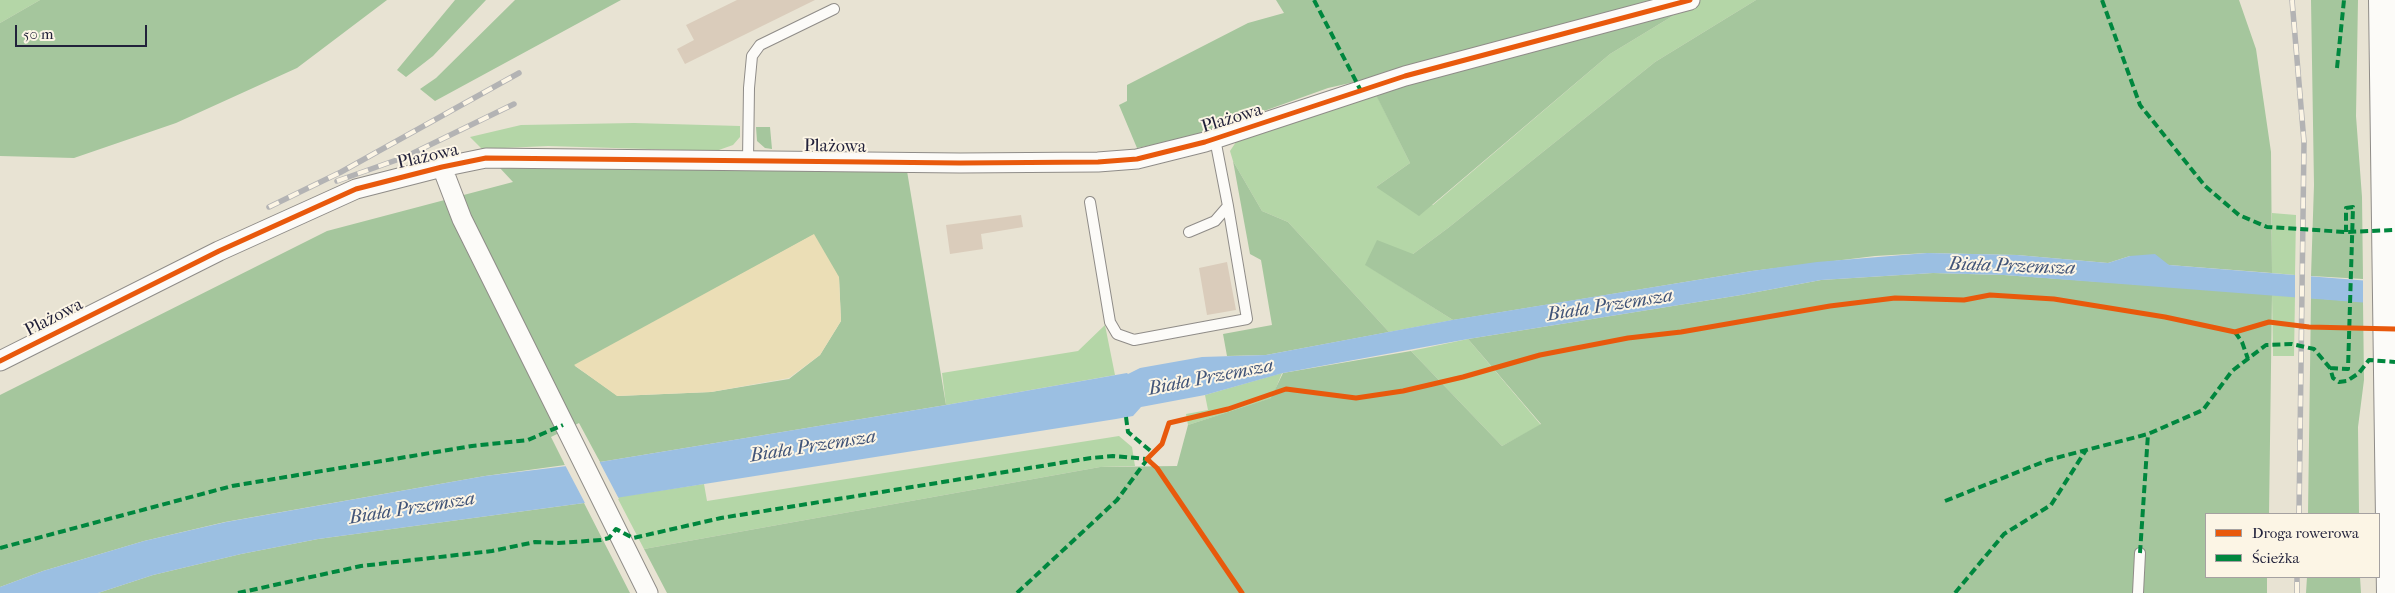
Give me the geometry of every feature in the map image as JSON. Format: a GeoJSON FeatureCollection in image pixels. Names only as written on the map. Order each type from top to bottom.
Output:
{"type":"FeatureCollection","features":[{"type":"Feature","properties":{"kind":"highway"},"geometry":{"type":"LineString","coordinates":[[2383,0],[2391,593]]}},
{"type":"Feature","properties":{"kind":"street","name":"Plażowa"},"geometry":{"type":"LineString","coordinates":[[0,360],[219,251],[356,189],[442,167],[486,158],[1098,162],[1137,159],[1215,139],[1405,76],[1690,0]]}},
{"type":"Feature","properties":{"kind":"street"},"geometry":{"type":"LineString","coordinates":[[442,167],[462,218],[648,593]]}},
{"type":"Feature","properties":{"kind":"lane"},"geometry":{"type":"LineString","coordinates":[[748,160],[749,88],[752,56],[760,45],[834,9]]}},
{"type":"Feature","properties":{"kind":"lane"},"geometry":{"type":"LineString","coordinates":[[1090,202],[1110,322],[1117,334],[1134,340],[1247,319],[1215,139]]}},
{"type":"Feature","properties":{"kind":"lane"},"geometry":{"type":"LineString","coordinates":[[1189,232],[1215,220],[1228,206]]}},
{"type":"Feature","properties":{"kind":"lane"},"geometry":{"type":"LineString","coordinates":[[2138,593],[2140,553]]}},
{"type":"Feature","properties":{"kind":"green space"},"geometry":{"type":"Polygon","coordinates":[[[0,0],[40,0],[0,23],[0,0]]]}},
{"type":"Feature","properties":{"kind":"green space"},"geometry":{"type":"Polygon","coordinates":[[[40,0],[387,0],[297,68],[176,123],[74,158],[0,156],[0,23],[40,0]]]}},
{"type":"Feature","properties":{"kind":"green space"},"geometry":{"type":"Polygon","coordinates":[[[455,0],[486,0],[433,56],[406,77],[397,70],[455,0]]]}},
{"type":"Feature","properties":{"kind":"green space"},"geometry":{"type":"Polygon","coordinates":[[[515,0],[621,0],[435,101],[420,89],[436,78],[515,0]]]}},
{"type":"Feature","properties":{"kind":"green space"},"geometry":{"type":"Polygon","coordinates":[[[1276,0],[1699,0],[1610,54],[1419,216],[1376,187],[1410,163],[1368,79],[1328,88],[1189,138],[1137,148],[1119,105],[1127,101],[1127,85],[1248,23],[1284,13],[1276,0]]]}},
{"type":"Feature","properties":{"kind":"green space"},"geometry":{"type":"Polygon","coordinates":[[[1699,0],[1756,0],[1655,62],[1413,254],[1366,265],[1453,320],[1389,332],[1288,222],[1262,211],[1233,161],[1230,151],[1238,139],[1376,94],[1410,163],[1376,187],[1433,205],[1610,54],[1699,0]]]}},
{"type":"Feature","properties":{"kind":"green space"},"geometry":{"type":"Polygon","coordinates":[[[1756,0],[2239,0],[2256,49],[2271,152],[2272,273],[2169,265],[2130,256],[2108,263],[2017,255],[1927,253],[1875,256],[1752,271],[1453,320],[1365,265],[1377,240],[1413,254],[1655,62],[1756,0]]]}},
{"type":"Feature","properties":{"kind":"green space"},"geometry":{"type":"Polygon","coordinates":[[[2311,0],[2358,0],[2356,116],[2362,197],[2363,279],[2311,276],[2314,185],[2311,0]]]}},
{"type":"Feature","properties":{"kind":"green space"},"geometry":{"type":"Polygon","coordinates":[[[634,123],[740,126],[740,137],[733,145],[716,151],[548,146],[482,149],[470,137],[521,125],[634,123]]]}},
{"type":"Feature","properties":{"kind":"green space"},"geometry":{"type":"Polygon","coordinates":[[[756,127],[770,127],[772,149],[765,148],[757,141],[756,127]]]}},
{"type":"Feature","properties":{"kind":"green space"},"geometry":{"type":"Polygon","coordinates":[[[1233,161],[1262,211],[1288,222],[1389,332],[1266,355],[1227,356],[1223,334],[1272,325],[1261,260],[1250,254],[1233,161]]]}},
{"type":"Feature","properties":{"kind":"green space"},"geometry":{"type":"Polygon","coordinates":[[[498,166],[907,171],[946,405],[600,462],[579,423],[551,437],[565,465],[485,476],[225,522],[144,541],[43,571],[0,587],[0,395],[327,231],[513,182],[498,166]],[[813,235],[575,366],[618,396],[711,392],[789,379],[820,355],[841,321],[839,278],[813,235]]]}},
{"type":"Feature","properties":{"kind":"green space"},"geometry":{"type":"Polygon","coordinates":[[[2272,213],[2296,215],[2295,275],[2272,273],[2272,213]]]}},
{"type":"Feature","properties":{"kind":"green space"},"geometry":{"type":"Polygon","coordinates":[[[1933,273],[2004,275],[2272,294],[2269,513],[2205,513],[2205,578],[2267,578],[2267,593],[667,593],[644,549],[1100,467],[1177,466],[1188,425],[1271,398],[1283,373],[1411,351],[1502,446],[1541,424],[1468,339],[1741,295],[1821,280],[1933,273]]]}},
{"type":"Feature","properties":{"kind":"green space"},"geometry":{"type":"Polygon","coordinates":[[[2272,294],[2295,296],[2294,356],[2273,356],[2272,294]]]}},
{"type":"Feature","properties":{"kind":"green space"},"geometry":{"type":"Polygon","coordinates":[[[2311,298],[2363,302],[2364,380],[2358,427],[2359,513],[2308,513],[2311,298]]]}},
{"type":"Feature","properties":{"kind":"green space"},"geometry":{"type":"Polygon","coordinates":[[[1105,325],[1115,375],[946,405],[942,373],[1078,351],[1105,325]]]}},
{"type":"Feature","properties":{"kind":"green space"},"geometry":{"type":"Polygon","coordinates":[[[1468,339],[1541,425],[1502,446],[1411,351],[1468,339]]]}},
{"type":"Feature","properties":{"kind":"green space"},"geometry":{"type":"Polygon","coordinates":[[[1282,373],[1272,398],[1188,425],[1186,414],[1208,410],[1205,395],[1282,373]]]}},
{"type":"Feature","properties":{"kind":"green space"},"geometry":{"type":"Polygon","coordinates":[[[1119,436],[1132,447],[1135,466],[1100,467],[644,549],[617,497],[704,484],[707,501],[1119,436]]]}},
{"type":"Feature","properties":{"kind":"green space"},"geometry":{"type":"Polygon","coordinates":[[[584,503],[630,593],[98,593],[153,575],[241,554],[318,539],[584,503]]]}},
{"type":"Feature","properties":{"kind":"green space"},"geometry":{"type":"Polygon","coordinates":[[[2307,578],[2360,578],[2361,593],[2306,593],[2307,578]]]}},
{"type":"Feature","properties":{"kind":"sand"},"geometry":{"type":"Polygon","coordinates":[[[814,234],[839,277],[841,321],[820,355],[789,378],[711,392],[617,396],[574,365],[814,234]]]}},
{"type":"Feature","properties":{"kind":"water","name":"Biała Przemsza"},"geometry":{"type":"Polygon","coordinates":[[[1927,253],[2017,255],[2108,263],[2130,256],[2155,254],[2169,265],[2395,283],[2395,305],[2004,275],[1933,273],[1821,280],[1741,295],[1468,339],[1283,373],[1205,395],[1141,407],[1133,416],[1116,419],[584,503],[318,539],[241,554],[153,575],[98,593],[0,593],[0,587],[43,571],[144,541],[226,522],[485,476],[600,462],[946,405],[1128,374],[1140,368],[1202,357],[1266,355],[1452,320],[1752,271],[1817,262],[1927,253]]]}},
{"type":"Feature","properties":{"kind":"pier"},"geometry":{"type":"Polygon","coordinates":[[[2295,272],[2311,273],[2311,300],[2295,299],[2295,272]]]}},
{"type":"Feature","properties":{"kind":"pier"},"geometry":{"type":"Polygon","coordinates":[[[2363,277],[2395,280],[2395,307],[2363,305],[2363,277]]]}},
{"type":"Feature","properties":{"kind":"pier"},"geometry":{"type":"Polygon","coordinates":[[[598,459],[619,499],[586,505],[564,463],[598,459]]]}},
{"type":"Feature","properties":{"kind":"building"},"geometry":{"type":"Polygon","coordinates":[[[737,0],[815,0],[685,64],[677,49],[694,40],[686,25],[737,0]]]}},
{"type":"Feature","properties":{"kind":"building"},"geometry":{"type":"Polygon","coordinates":[[[1021,215],[1023,227],[981,234],[983,249],[950,254],[946,225],[1021,215]]]}},
{"type":"Feature","properties":{"kind":"building"},"geometry":{"type":"Polygon","coordinates":[[[1227,262],[1236,310],[1207,315],[1199,268],[1227,262]]]}},
{"type":"Feature","properties":{"kind":"railway"},"geometry":{"type":"LineString","coordinates":[[2292,0],[2304,142],[2299,513]]}},
{"type":"Feature","properties":{"kind":"railway"},"geometry":{"type":"LineString","coordinates":[[269,207],[341,172],[519,73]]}},
{"type":"Feature","properties":{"kind":"railway"},"geometry":{"type":"LineString","coordinates":[[337,181],[405,157],[514,104]]}},
{"type":"Feature","properties":{"kind":"railway"},"geometry":{"type":"LineString","coordinates":[[2297,578],[2297,593]]}},
{"type":"Feature","properties":{"kind":"marked path"},"geometry":{"type":"LineString","coordinates":[[1314,0],[1361,91]]}},
{"type":"Feature","properties":{"kind":"marked path"},"geometry":{"type":"LineString","coordinates":[[2102,0],[2140,105],[2205,186],[2239,215],[2267,227],[2346,232],[2395,230]]}},
{"type":"Feature","properties":{"kind":"marked path"},"geometry":{"type":"LineString","coordinates":[[2337,68],[2344,0]]}},
{"type":"Feature","properties":{"kind":"marked path"},"geometry":{"type":"LineString","coordinates":[[2330,368],[2348,369],[2353,207],[2346,208],[2346,232]]}},
{"type":"Feature","properties":{"kind":"marked path"},"geometry":{"type":"LineString","coordinates":[[2235,332],[2242,342],[2248,359]]}},
{"type":"Feature","properties":{"kind":"marked path"},"geometry":{"type":"LineString","coordinates":[[1945,501],[2048,460],[2148,434],[2203,410],[2232,371],[2266,345],[2292,344],[2314,349],[2330,368],[2333,378],[2339,382],[2347,381],[2359,373],[2369,360],[2395,362]]}},
{"type":"Feature","properties":{"kind":"marked path"},"geometry":{"type":"LineString","coordinates":[[1126,417],[1128,432],[1153,453]]}},
{"type":"Feature","properties":{"kind":"marked path"},"geometry":{"type":"LineString","coordinates":[[0,548],[232,486],[472,446],[528,440],[563,425]]}},
{"type":"Feature","properties":{"kind":"marked path"},"geometry":{"type":"LineString","coordinates":[[2140,553],[2148,434]]}},
{"type":"Feature","properties":{"kind":"marked path"},"geometry":{"type":"LineString","coordinates":[[1955,593],[2004,534],[2051,505],[2086,450]]}},
{"type":"Feature","properties":{"kind":"marked path"},"geometry":{"type":"LineString","coordinates":[[238,593],[361,566],[492,551],[535,542],[558,543],[601,540],[609,538],[616,529],[633,538],[721,518],[1091,458],[1113,456],[1147,459],[1151,462]]}},
{"type":"Feature","properties":{"kind":"marked path"},"geometry":{"type":"LineString","coordinates":[[1017,593],[1117,500],[1149,457]]}},
{"type":"Feature","properties":{"kind":"cycle path"},"geometry":{"type":"LineString","coordinates":[[0,361],[219,251],[356,189],[442,167],[486,158],[960,163],[1098,162],[1137,159],[1205,142],[1405,76],[1690,0]]}},
{"type":"Feature","properties":{"kind":"cycle path"},"geometry":{"type":"LineString","coordinates":[[1242,593],[1157,468],[1147,459],[1162,444],[1169,423],[1228,409],[1286,389],[1356,398],[1403,391],[1463,377],[1540,355],[1628,338],[1681,332],[1830,306],[1895,298],[1964,300],[1990,295],[2054,299],[2165,317],[2235,332],[2269,322],[2309,327],[2395,329]]}}]}
